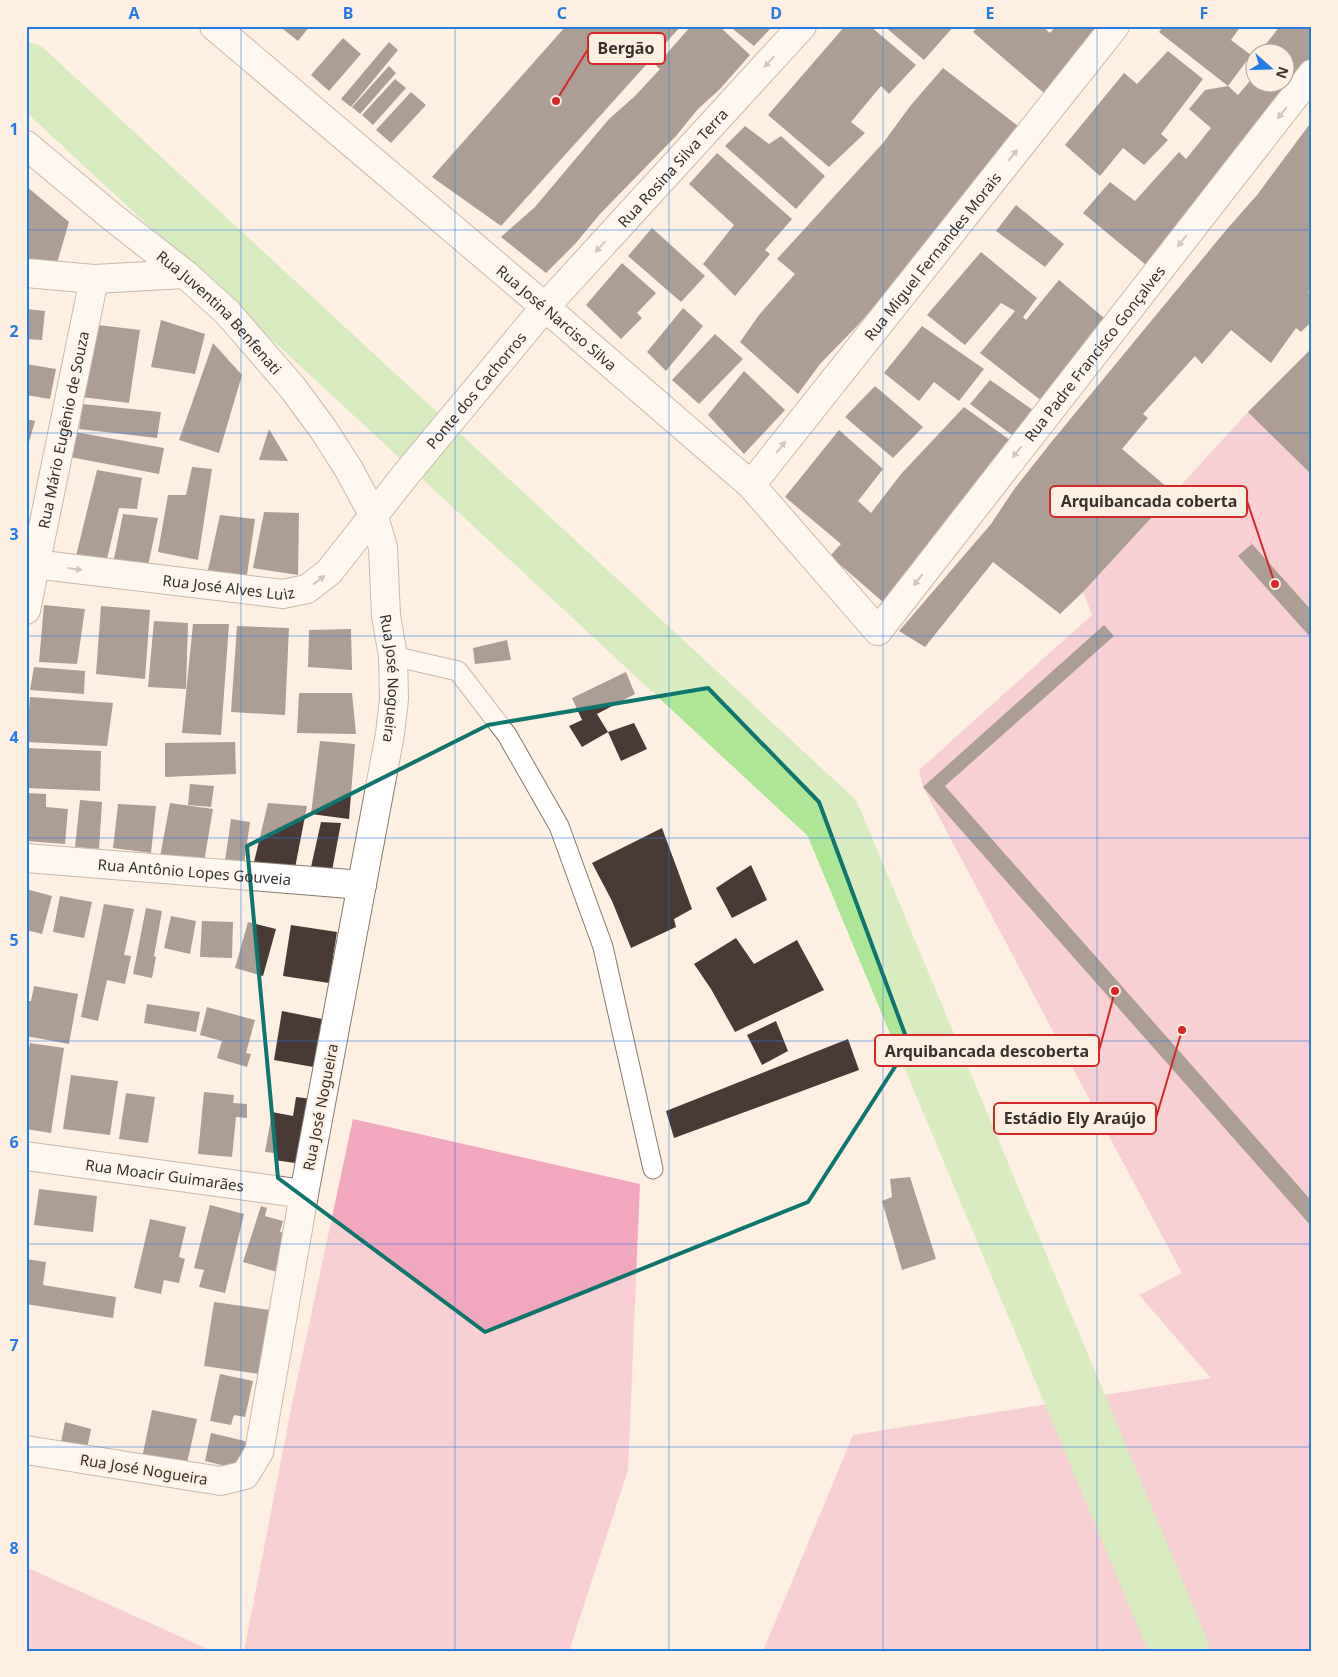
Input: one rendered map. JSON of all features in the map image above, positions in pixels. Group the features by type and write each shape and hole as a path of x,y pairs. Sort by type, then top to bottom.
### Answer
{"street":[{"name":"Rua José Narciso Silva","path":"214,26 751,485 878,631"},
{"name":"Rua Rosina Silva Terra","path":"544,307 802,26"},
{"name":"Rua Miguel Fernandes Morais","path":"751,485 1115,26"},
{"name":"Rua Padre Francisco Gonçalves","path":"878,631 1312,74"},
{"name":"Rua Juventina Benfenati","path":"26,145 111,216 185,274 227,312 292,387 323,430 348,468 374,516"},
{"path":"26,273 94,279 185,274"},
{"name":"Rua Mário Eugênio de Souza","path":"26,610 31,564 94,279"},
{"name":"Ponte dos Cachorros","path":"407,474 544,307"},
{"name":"Rua José Alves Luiz","path":"31,564 283,594 307,589 329,572 407,474"},
{"name":"Rua José Nogueira","path":"26,1450 221,1481 245,1475 260,1452 304,1194 390,734 394,700 393,656 386,616 383,548 374,516"},
{"name":"Rua Antônio Lopes Gouveia","path":"26,858 362,885"},
{"name":"Rua Moacir Guimarães","path":"26,1156 304,1194"}],"lane":[{"path":"393,656 458,671 507,734 558,826 603,947 653,1169"}],"highlighted area":[{"path":"708,688 819,802 909,1045 808,1202 485,1332 278,1178 247,846 488,725"}],"shaded area":[{"path":"1312,348 1312,1651 763,1651 853,1435 1211,1378 1139,1295 1182,1273 923,787 919,770 1092,615 1083,592 1248,412"},
{"path":"353,1119 640,1184 628,1470 569,1651 244,1651 292,1404"},
{"path":"26,1567 212,1651 26,1651"}],"building":[{"path":"279,26 310,26 298,41"},
{"path":"566,26 681,26 501,226 432,177"},
{"path":"691,26 719,26 750,55 546,273 501,237 535,207 609,119 635,96 660,69 656,66"},
{"path":"729,26 773,26 754,46"},
{"path":"845,26 870,26 916,65 889,94 881,86 851,122 865,133 829,167 768,115"},
{"path":"884,26 954,26 924,60"},
{"path":"978,26 1042,26 1050,33 1056,26 1099,26 1044,93 973,32"},
{"path":"1164,26 1241,26 1231,40 1246,51 1246,62 1228,86 1159,32"},
{"path":"1280,26 1312,26 1312,66 1296,85 1296,42 1268,42"},
{"path":"343,38 361,54 329,91 311,75"},
{"path":"389,42 398,50 351,107 341,99"},
{"path":"1168,51 1203,79 1161,134 1168,140 1144,165 1123,148 1100,176 1065,145 1124,73 1137,84"},
{"path":"389,66 396,73 360,114 352,107"},
{"path":"943,68 1018,126 892,286 820,364 798,394 740,342 759,315 795,274 777,259 883,143 911,105"},
{"path":"395,79 406,88 373,125 362,115"},
{"path":"1228,86 1238,95 1246,86 1246,92 1290,92 1146,265 1083,213 1110,182 1135,201 1179,152 1186,159 1211,128 1189,109 1205,90"},
{"path":"411,92 426,105 391,143 376,130"},
{"path":"1312,121 1312,287 1308,292 1312,295 1312,321 1301,332 1296,328 1271,363 1231,330 1202,364 1195,356 1143,414 1148,418 1122,449 1174,493 1083,592 1060,614 993,562 925,647 899,631 991,524 1015,488 1053,440 1257,195"},
{"path":"745,126 769,144 781,136 825,176 796,209 725,146"},
{"path":"717,153 792,219 765,250 770,254 735,296 703,264 734,225 689,184"},
{"path":"26,186 69,222 55,270 26,261"},
{"path":"1016,205 1064,244 1045,267 996,231"},
{"path":"652,228 705,276 681,302 628,256"},
{"path":"981,252 1037,298 1023,317 1026,320 1059,280 1109,322 1043,402 980,353 1015,311 1001,303 965,345 927,315"},
{"path":"622,263 656,293 637,313 642,318 621,339 586,305"},
{"path":"683,308 703,326 666,371 647,352"},
{"path":"26,309 45,311 42,340 26,339"},
{"path":"161,320 205,334 195,374 151,367"},
{"path":"98,325 140,330 129,403 82,397 92,359"},
{"path":"922,326 984,369 959,401 934,382 919,401 884,373"},
{"path":"715,334 743,359 699,404 672,380"},
{"path":"213,343 242,375 219,453 179,440"},
{"path":"1312,348 1312,475 1248,412"},
{"path":"26,364 56,369 50,399 26,395"},
{"path":"744,371 785,410 744,454 708,415"},
{"path":"990,380 1033,410 1012,435 970,404"},
{"path":"875,386 923,427 893,458 845,417"},
{"path":"83,404 161,412 157,438 79,429"},
{"path":"964,407 1014,443 883,602 830,556 841,544 785,497 839,430 883,469 858,501 871,513 901,474"},
{"path":"26,419 35,421 27,449 26,449"},
{"path":"269,429 288,461 259,460"},
{"path":"75,432 164,448 159,474 70,457"},
{"path":"192,467 212,469 198,560 158,552 168,495 186,495"},
{"path":"97,470 142,478 137,509 119,508 107,559 76,556"},
{"path":"264,512 299,513 298,575 253,568"},
{"path":"123,514 158,518 148,566 114,559"},
{"path":"220,515 255,519 247,575 208,570"},
{"path":"1252,544 1312,611 1312,639 1238,556"},
{"path":"44,605 85,609 77,664 39,662"},
{"path":"101,606 150,610 145,679 96,674"},
{"path":"154,621 188,623 186,689 148,687"},
{"path":"193,624 229,624 221,735 182,733"},
{"path":"1104,625 1114,636 945,786 1309,1198 1312,1195 1312,1227 923,787"},
{"path":"237,626 289,628 285,715 231,712"},
{"path":"351,629 352,670 308,667 309,630"},
{"path":"507,640 511,660 475,664 473,648"},
{"path":"34,667 85,671 84,694 30,690"},
{"path":"626,672 635,694 597,714 608,732 582,747 569,726 582,720 572,698"},
{"path":"299,693 352,693 356,734 297,733"},
{"path":"30,697 113,703 107,746 26,742"},
{"path":"634,723 647,749 621,761 608,732"},
{"path":"320,741 355,744 349,819 311,814"},
{"path":"235,742 236,774 165,777 165,743"},
{"path":"26,748 101,751 100,791 26,788"},
{"path":"190,784 214,786 211,807 188,805"},
{"path":"26,793 46,794 46,807 68,809 65,844 26,841"},
{"path":"80,800 102,802 99,849 75,847"},
{"path":"170,803 213,809 204,862 160,857"},
{"path":"268,803 307,806 295,868 254,862"},
{"path":"118,804 156,806 151,853 113,848"},
{"path":"231,819 250,822 244,864 225,861"},
{"path":"321,822 341,823 332,871 311,867"},
{"path":"662,828 692,909 674,919 676,927 631,948 612,901 592,863"},
{"path":"751,865 767,900 732,918 716,888"},
{"path":"26,889 52,896 42,934 26,930"},
{"path":"60,896 92,902 84,938 53,932"},
{"path":"104,904 134,909 124,955 131,956 125,984 107,980 98,1021 81,1017"},
{"path":"146,908 162,911 152,978 133,974"},
{"path":"171,916 196,921 190,954 164,948"},
{"path":"202,921 233,922 232,958 200,957"},
{"path":"248,922 276,929 263,976 235,968"},
{"path":"291,925 337,932 329,983 283,976"},
{"path":"736,938 754,964 797,940 824,990 735,1032 711,989 694,964"},
{"path":"34,986 78,994 69,1044 26,1036 26,1001 31,1001"},
{"path":"147,1004 200,1012 196,1032 144,1023"},
{"path":"207,1007 255,1020 246,1053 251,1054 247,1067 217,1058 222,1041 200,1035"},
{"path":"282,1011 327,1020 319,1068 274,1060"},
{"path":"776,1021 788,1051 762,1065 747,1035"},
{"path":"848,1039 859,1070 674,1138 666,1111"},
{"path":"30,1043 64,1048 51,1133 26,1129 26,1069"},
{"path":"71,1075 118,1081 110,1135 63,1129"},
{"path":"204,1092 234,1095 233,1103 247,1104 247,1118 236,1117 232,1157 198,1154"},
{"path":"126,1093 155,1097 148,1143 119,1139"},
{"path":"296,1097 312,1099 302,1164 274,1160 275,1153 265,1152 272,1112 293,1116"},
{"path":"910,1177 936,1259 902,1270 882,1201 892,1197 890,1179"},
{"path":"39,1189 97,1196 93,1232 34,1225"},
{"path":"210,1205 244,1214 225,1293 199,1287 204,1270 194,1268"},
{"path":"261,1206 267,1208 265,1216 283,1221 280,1232 289,1234 277,1272 243,1262"},
{"path":"150,1219 186,1227 179,1257 185,1259 179,1283 164,1280 161,1294 134,1288"},
{"path":"26,1259 46,1262 43,1285 116,1297 113,1318 26,1304"},
{"path":"214,1302 270,1310 260,1374 204,1366"},
{"path":"220,1374 253,1381 245,1417 234,1415 231,1425 210,1421"},
{"path":"152,1410 197,1419 186,1467 142,1458"},
{"path":"65,1422 91,1429 86,1453 60,1447"},
{"path":"211,1433 249,1442 242,1470 205,1461"}],"waterway":[{"path":"26,72 832,818 1180,1651"}],"place":[{"name":"Bergão","path":"556,101"},
{"name":"Arquibancada coberta","path":"1275,584"},
{"name":"Arquibancada descoberta","path":"1115,991"},
{"name":"Estádio Ely Araújo","path":"1182,1030"}]}
